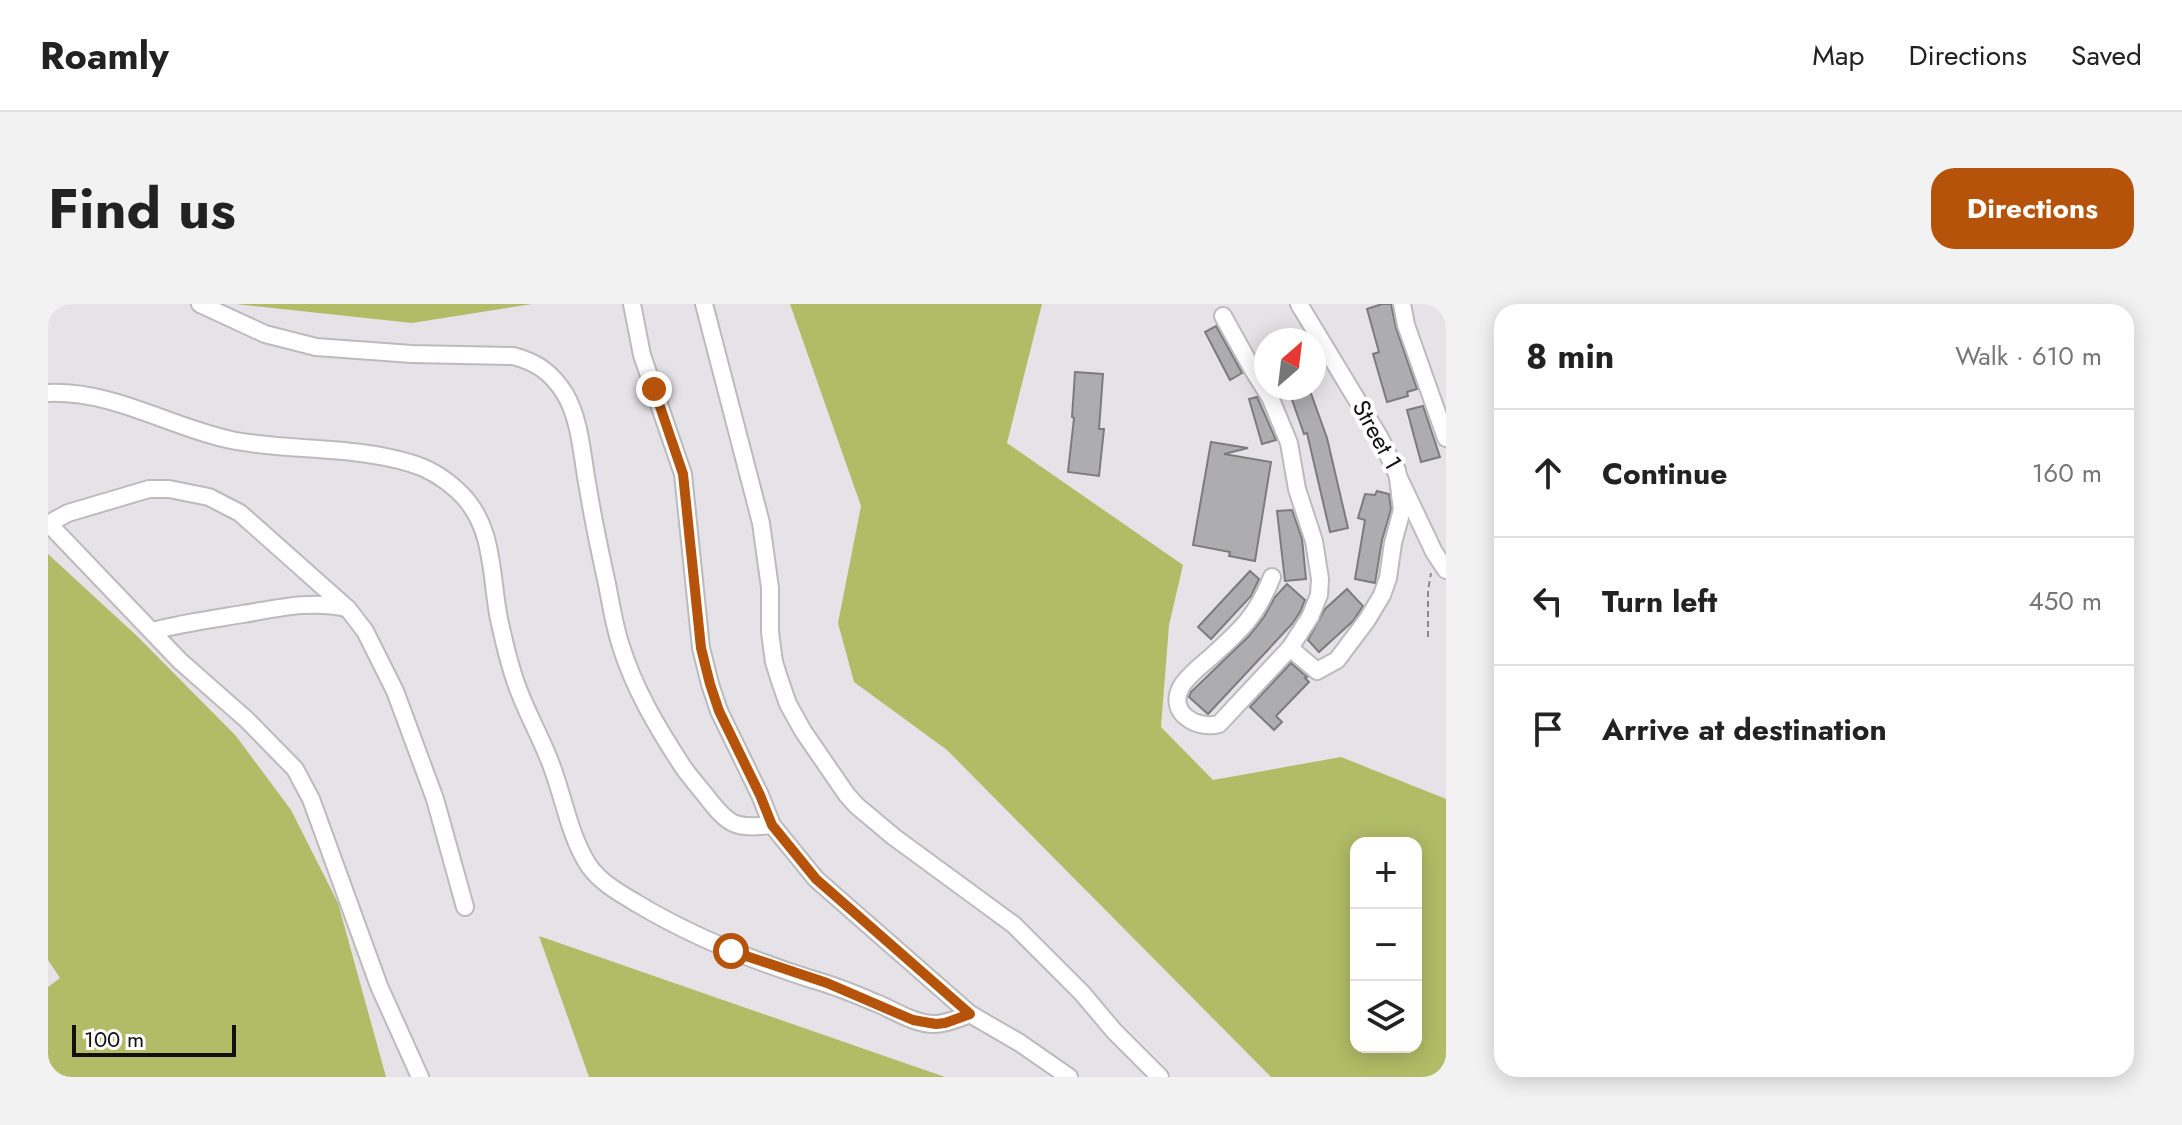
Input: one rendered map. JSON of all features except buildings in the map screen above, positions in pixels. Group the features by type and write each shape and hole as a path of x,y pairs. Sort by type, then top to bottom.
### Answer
{"street":[{"path":"200,304 265,334 316,347 424,355 513,356 545,369 566,397 572,411 618,639 639,695 689,775 727,821 751,827 772,825"},
{"path":"632,304 642,355 683,474 701,648 710,684 719,711 772,825 816,879 970,1014 1069,1077"},
{"path":"704,304 761,523 769,576 774,662 788,704 803,731 857,806 1014,925 1160,1077"},
{"name":"Street 1","path":"1299,304 1397,470 1434,552 1446,570"},
{"path":"1402,304 1406,325 1446,438"},
{"path":"1223,316 1270,397 1289,443 1297,489 1314,541 1320,579 1319,595 1310,617 1290,648 1219,724 1207,726 1189,720 1179,708 1181,687 1249,619 1261,603 1272,577"},
{"path":"48,393 119,403 198,431 235,440 385,457 431,470 469,503 484,527 507,656 552,767 582,854 599,878 695,936 827,983 913,1020 936,1024 970,1014"},
{"path":"1290,648 1317,671 1324,669 1337,660 1375,606 1388,578 1402,510 1397,470"},
{"path":"420,1077 379,986 311,799 295,769 247,720 180,661 48,524 78,510 149,489 169,489 209,497 240,513 348,609 365,631 395,691 435,799 465,907"},
{"path":"152,631 305,604 328,604 348,609"}],"path":[{"path":"1428,637 1428,591 1434,552"}],"green space":[{"path":"236,304 532,304 412,323"},
{"path":"790,304 1042,304 1007,443 1183,565 1169,625 1161,727 1213,780 1341,757 1446,799 1446,1077 1271,1077 947,750 854,682 838,623 861,506"},
{"path":"48,554 137,636 236,736 291,810 338,903 386,1077 48,1077 48,987 60,978 48,960"},
{"path":"539,936 945,1077 589,1077"}],"route":[{"path":"654,389 683,474 701,648 710,684 719,711 772,825 816,879 970,1014 936,1024 913,1020 827,983 731,951"}]}
